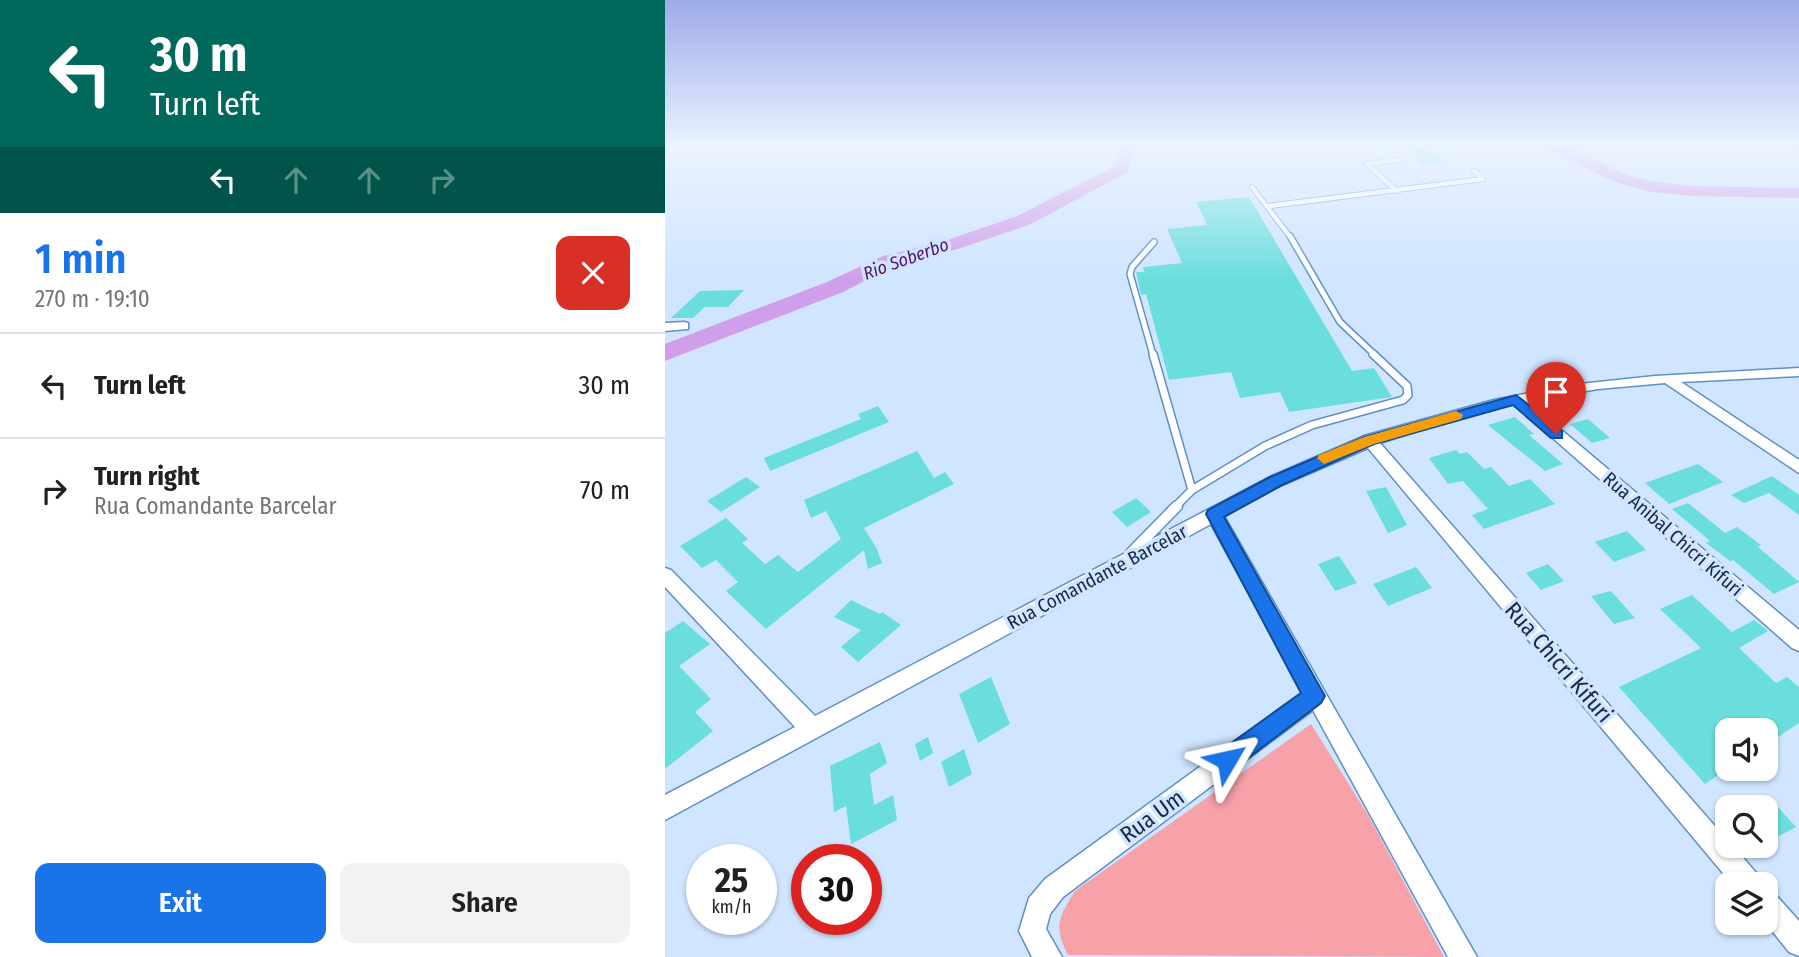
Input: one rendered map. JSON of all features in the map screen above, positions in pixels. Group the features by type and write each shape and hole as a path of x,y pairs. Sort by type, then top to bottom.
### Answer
{"street":[{"path":"665,327 684,326"},
{"name":"Rua Comandante Barcelar","path":"665,808 1276,481 1369,440 1516,400 1573,389 1799,372"},
{"path":"1670,381 1799,468"},
{"name":"Rua Anibal Chicri Kifuri","path":"1516,400 1799,642"},
{"name":"Rua Chicri Kifuri","path":"1369,440 1739,872"},
{"path":"1214,514 1463,957"},
{"path":"665,575 812,729"},
{"name":"Rua Um","path":"1048,957 1032,931 1038,907 1054,888 1314,696"},
{"path":"1778,917 1799,942"}],"lane":[{"path":"1116,567 1192,490 1265,446 1312,425 1403,400 1408,395 1407,386 1340,322 1269,206 1255,191"},
{"path":"1269,206 1397,191"},
{"path":"1154,242 1132,267 1130,274 1192,490"}],"shaded area":[{"path":"1311,724 1368,815 1444,957 1068,955 1059,929 1062,915 1075,891"}],"building":[{"path":"1249,197 1352,371 1374,368 1392,397 1289,412 1280,392 1240,398 1231,372 1169,380 1146,294 1141,295 1136,272 1144,272 1143,267 1182,263 1167,229 1207,225 1196,202"},
{"path":"744,290 728,307 705,307 693,318 671,318 700,291"},
{"path":"878,406 889,422 770,471 764,458 861,419 858,414"},
{"path":"1515,417 1534,434 1529,435 1563,464 1545,471 1488,425"},
{"path":"1588,419 1610,438 1592,443 1570,424"},
{"path":"1456,450 1460,454 1467,452 1484,469 1491,467 1509,486 1530,479 1555,504 1484,529 1472,515 1488,509 1463,481 1448,484 1429,458"},
{"path":"917,451 934,478 945,472 954,484 864,528 882,563 868,569 864,550 766,629 726,591 738,582 716,560 702,568 680,546 726,518 748,539 742,543 765,564 778,555 798,572 841,539 826,511 811,518 804,500"},
{"path":"1698,464 1723,482 1669,504 1645,483"},
{"path":"1772,476 1799,495 1799,515 1769,493 1744,503 1731,495"},
{"path":"746,477 760,487 721,512 707,501"},
{"path":"1386,487 1407,525 1388,533 1366,491"},
{"path":"1136,498 1151,512 1127,527 1112,512"},
{"path":"1688,503 1725,533 1737,527 1761,545 1758,547 1799,582 1774,594 1733,560 1730,561 1706,543 1710,541 1672,509"},
{"path":"1627,531 1646,550 1614,562 1595,542"},
{"path":"1339,556 1357,583 1335,591 1318,564"},
{"path":"1548,564 1564,581 1541,590 1526,573"},
{"path":"1416,567 1432,588 1388,606 1373,584"},
{"path":"1611,591 1635,618 1614,624 1591,596"},
{"path":"1692,595 1732,632 1754,620 1768,631 1739,648 1776,683 1787,677 1799,687 1799,723 1778,737 1778,718 1715,718 1715,777 1705,784 1619,687 1701,648 1660,609"},
{"path":"851,600 880,614 882,612 901,625 858,662 841,647 861,630 834,617"},
{"path":"683,621 710,644 679,666 711,699 695,712 713,731 665,769 665,633"},
{"path":"991,677 1010,724 978,743 959,694"},
{"path":"928,737 933,753 920,761 915,744"},
{"path":"880,742 887,763 870,774 874,805 893,795 897,820 851,844 846,806 834,812 830,766"},
{"path":"964,749 972,774 949,787 941,762"},
{"path":"1778,807 1796,827 1778,835"}],"waterway":[{"name":"Rio Soberbo","path":"665,353 835,287 890,260 951,245 1024,220 1080,191"},
{"name":"Rio Soberbo","path":"1689,191 1799,193"}],"slow traffic":[{"path":"1324,458 1369,440 1456,415"}],"route":[{"path":"1227,760 1314,696 1214,514 1276,481 1369,440 1484,407 1516,400 1556,434"}]}
